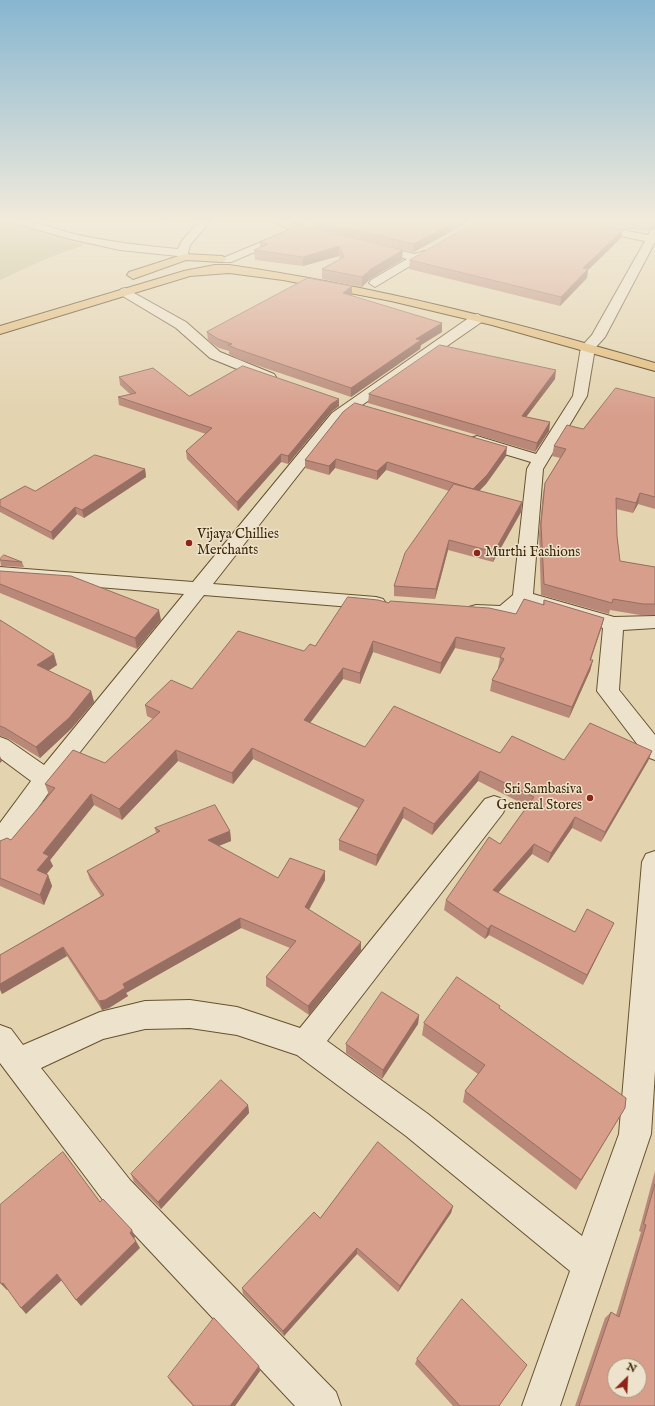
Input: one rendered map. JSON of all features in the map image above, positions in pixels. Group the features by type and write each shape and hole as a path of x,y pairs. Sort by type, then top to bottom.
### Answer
{"main road":[{"path":"0,330 127,285"},
{"path":"124,286 131,285"},
{"path":"323,285 489,312 560,327"},
{"path":"377,285 595,340 655,367"}],"street":[{"path":"458,609 505,613 523,597 535,469 580,396 595,340 626,285"},
{"path":"124,286 181,326 215,355 280,381"},
{"path":"0,842 46,779 337,416 489,312"},
{"path":"465,438 540,460"},
{"path":"0,573 197,590 395,604"},
{"path":"523,597 613,624 655,622"},
{"path":"613,624 608,691 655,751"},
{"path":"0,746 46,779"},
{"path":"306,1044 494,806"},
{"path":"541,1406 635,1134 655,862"},
{"path":"322,1406 118,1192 9,1051 144,1015 190,1014 237,1021 306,1044 422,1130 590,1265"}],"building":[{"path":"296,285 352,286 343,293 442,323 416,339 421,340 351,388 237,349 228,345 232,344 218,339 207,332"},
{"path":"510,285 573,285 561,297"},
{"path":"440,345 556,370 522,416 550,422 537,443 369,394"},
{"path":"243,366 339,399 331,404 288,456 281,454 237,502 186,451 212,428 118,397 136,393 119,377 153,368 189,396"},
{"path":"616,388 655,398 655,497 640,493 636,503 616,498 617,536 620,561 655,567 655,604 643,604 613,599 612,603 544,584 541,524 545,483 566,449 554,446 567,425 583,429"},
{"path":"355,403 507,447 487,475 473,489 387,462 377,471 336,459 329,466 305,460 343,412"},
{"path":"95,455 145,469 82,510 75,507 51,532 0,506 0,500 25,486 35,491"},
{"path":"454,484 522,502 494,552 449,540 436,589 394,586 405,553"},
{"path":"4,555 22,562 0,560"},
{"path":"0,571 71,576 159,610 135,638 0,584"},
{"path":"348,597 378,600 389,603 390,601 489,608 516,614 524,599 544,605 544,600 604,618 590,660 593,660 572,707 492,680 504,659 500,657 505,648 456,637 441,663 373,641 360,673 343,668 304,720 365,747 394,706 500,753 512,736 564,760 590,723 652,751 605,832 575,817 551,853 534,844 493,890 575,932 587,909 614,923 587,975 491,925 488,929 446,900 489,837 500,844 534,797 480,771 434,824 404,807 377,855 339,840 364,800 252,748 232,773 176,750 119,809 91,794 43,853 49,856 37,870 48,875 40,895 0,878 0,841 7,838 11,840 55,788 45,784 73,750 105,763 160,712 145,705 171,680 192,689 238,631 304,651 310,644 315,646"},
{"path":"0,620 54,654 37,665 91,691 69,718 36,747 0,726"},
{"path":"215,805 230,831 208,840 278,878 290,858 325,871 305,907 361,942 308,1006 266,977 296,941 240,918 123,984 125,988 105,1000 99,1001 63,947 0,984 0,955 104,895 87,871 160,831 155,828"},
{"path":"457,977 500,1006 499,1008 626,1098 625,1108 581,1180 465,1091 485,1065 424,1023"},
{"path":"382,992 419,1015 383,1070 346,1044"},
{"path":"221,1080 248,1105 158,1202 131,1174"},
{"path":"378,1142 453,1206 400,1286 357,1248 283,1331 242,1288 314,1212 320,1218"},
{"path":"63,1152 100,1202 103,1199 132,1230 130,1233 136,1241 76,1300 57,1274 21,1308 0,1281 0,1205"},
{"path":"655,1184 655,1406 579,1406 611,1312 619,1317 646,1225 644,1224"},
{"path":"462,1299 527,1365 499,1406 460,1406 417,1359"},
{"path":"214,1318 259,1366 230,1406 194,1406 168,1377"}],"place":[{"name":"Vijaya Chillies Merchants","path":"189,543"},
{"name":"Murthi Fashions","path":"477,553"},
{"name":"Sri Sambasiva General Stores","path":"590,798"}]}
